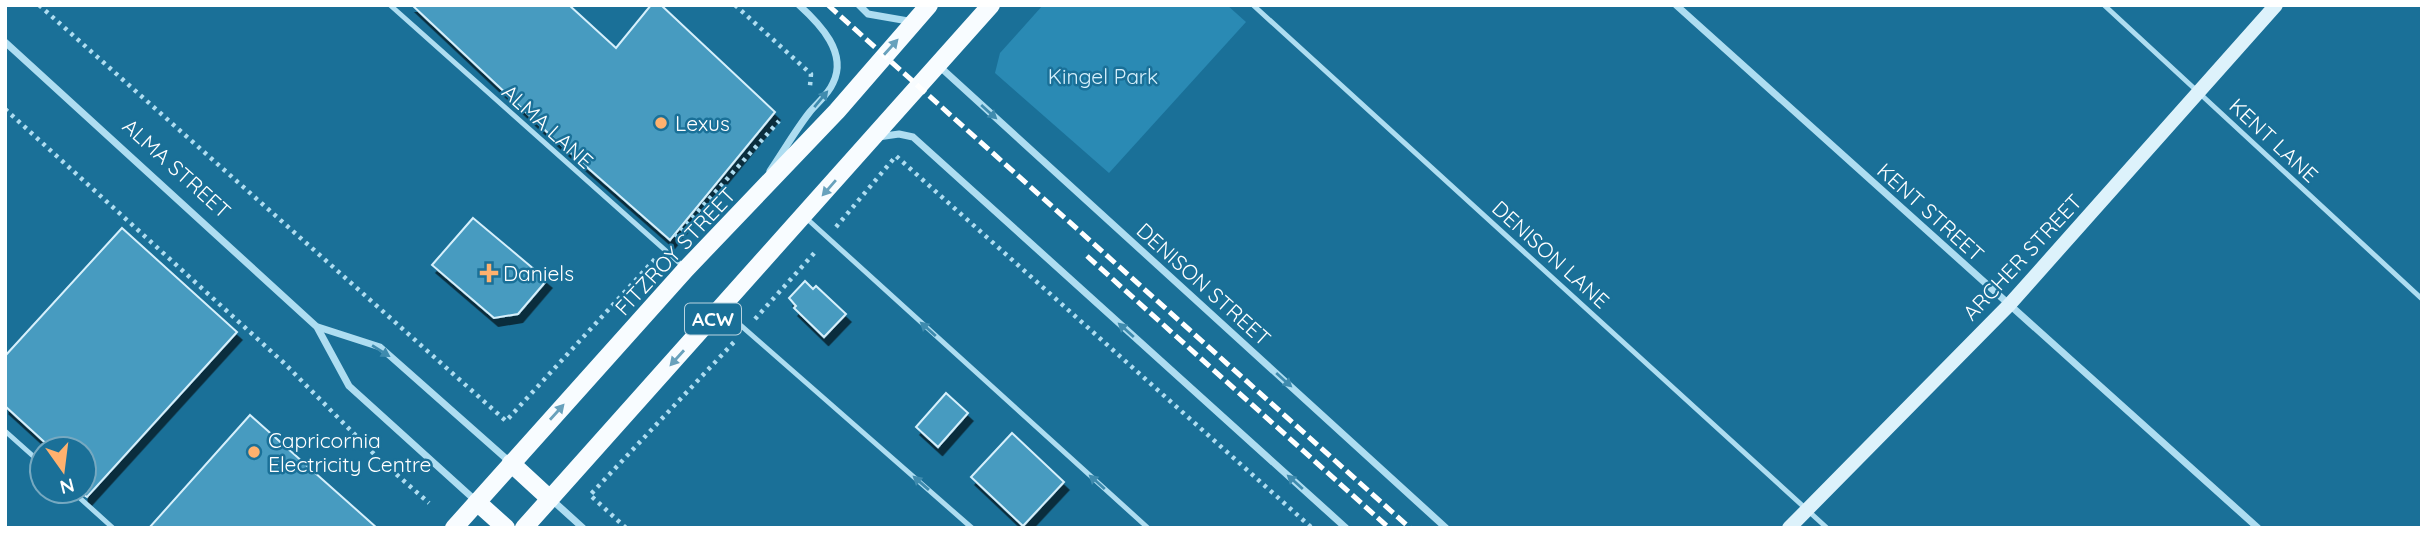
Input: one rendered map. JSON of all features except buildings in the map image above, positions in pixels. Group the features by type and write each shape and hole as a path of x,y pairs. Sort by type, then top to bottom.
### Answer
{"main road":[{"name":"FITZROY STREET","path":"454,528 686,269 837,111 929,5"},
{"name":"ACW","path":"524,528 991,5"},
{"name":"ALMA STREET","path":"511,463 550,499"},
{"name":"ALMA STREET","path":"477,502 506,528"}],"street":[{"path":"740,215 808,114 832,86 836,76 838,65 834,47 821,28 799,5"},
{"path":"859,5 868,13 915,22"},
{"name":"KENT STREET","path":"1676,5 2258,528"},
{"name":"ARCHER STREET","path":"1789,528 2009,305 2276,5"},
{"name":"ALMA STREET","path":"5,43 317,327 349,386 477,502"},
{"name":"DENISON STREET","path":"938,66 1446,528"},
{"path":"874,137 899,134 913,137 1346,528"},
{"name":"ALMA STREET","path":"317,327 380,347 511,463"},
{"name":"ALMA STREET","path":"550,499 583,528"}],"lane":[{"name":"ALMA LANE","path":"390,5 686,269"},
{"name":"DENISON LANE","path":"1253,5 1827,528"},
{"name":"KENT LANE","path":"2104,5 2422,299"},
{"path":"804,216 1148,528"},
{"path":"722,308 972,528"},
{"path":"5,431 28,452"},
{"path":"88,505 113,528"}],"path":[{"path":"39,5 506,421"},
{"path":"735,5 811,74 810,87"},
{"path":"5,109 284,363 379,459 429,503"}],"green space":[{"name":"Kingel Park","path":"1043,5 1227,5 1246,22 1109,173 995,73 1000,53"}],"railway":[{"path":"828,5 1410,528"},
{"path":"1087,256 1389,528"}],"place":[{"name":"Lexus","path":"661,123"},
{"name":"Daniels","path":"489,273"},
{"name":"Capricornia Electricity Centre","path":"254,452"}]}
